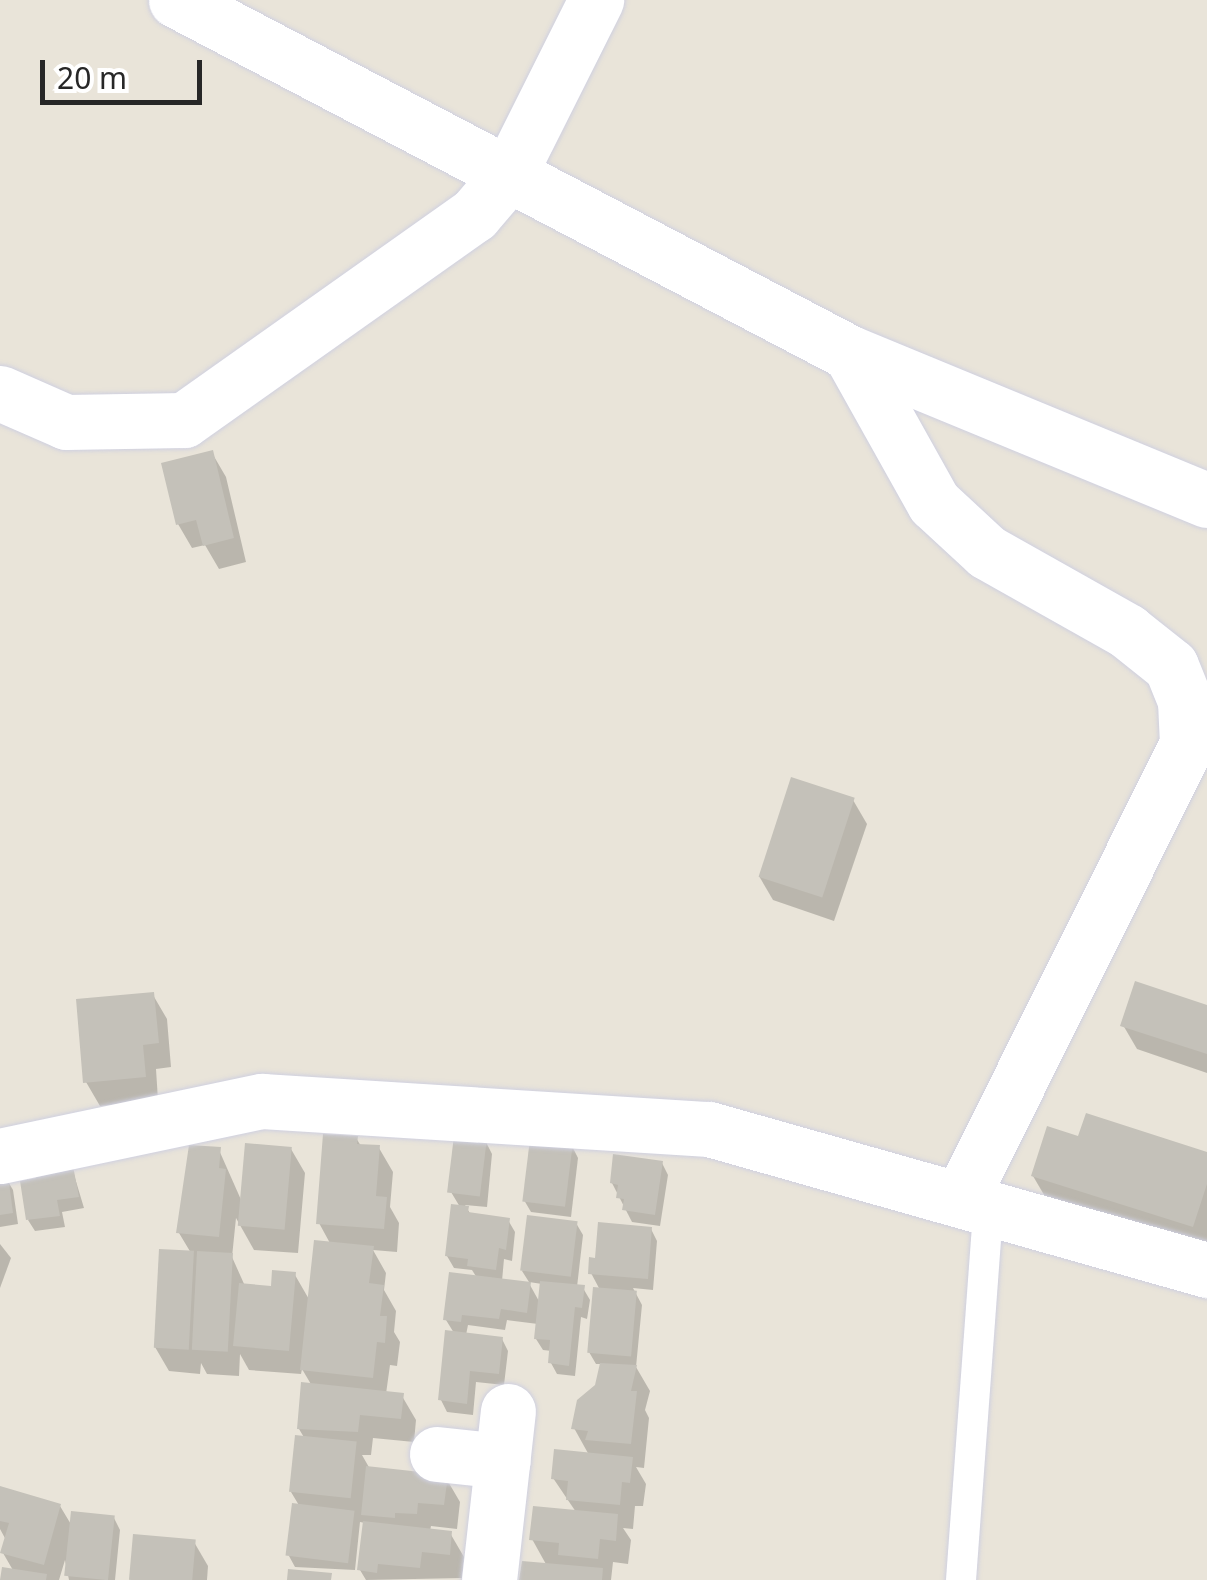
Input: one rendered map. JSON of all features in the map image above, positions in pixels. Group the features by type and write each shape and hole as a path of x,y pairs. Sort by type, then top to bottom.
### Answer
{"street":[{"path":"176,0 850,352 1207,500"},
{"path":"0,394 66,422 184,420 474,214 509,174 596,0"},
{"path":"850,352 934,503 987,552 1127,631 1171,666 1185,702 1186,744 974,1203"},
{"path":"0,1156 262,1101 709,1130 1207,1270"},
{"path":"437,1454 506,1436 489,1580"}],"lane":[{"path":"961,1580 974,1203"}],"building":[{"path":"213,450 234,538 203,546 196,520 176,525 161,463"},
{"path":"791,777 855,798 822,898 759,877"},
{"path":"1135,981 1207,1005 1207,1054 1120,1026"},
{"path":"154,992 159,1043 143,1045 146,1077 83,1083 76,999"},
{"path":"1086,1113 1207,1152 1207,1184 1193,1227 1031,1176 1047,1126 1078,1136"},
{"path":"323,1134 358,1136 357,1144 380,1145 376,1196 387,1197 384,1229 316,1224"},
{"path":"454,1136 487,1140 480,1197 447,1193"},
{"path":"530,1139 573,1144 565,1207 522,1202"},
{"path":"245,1143 292,1147 285,1230 238,1226"},
{"path":"189,1145 221,1147 219,1168 226,1169 219,1237 176,1233"},
{"path":"613,1154 663,1161 655,1215 622,1210 624,1199 616,1198 618,1185 610,1183"},
{"path":"73,1166 79,1197 57,1200 60,1216 26,1220 20,1181 36,1178 34,1171"},
{"path":"8,1175 13,1213 0,1215 0,1176"},
{"path":"451,1204 469,1206 468,1212 510,1218 506,1250 499,1248 496,1270 467,1266 468,1259 445,1256"},
{"path":"527,1215 578,1221 571,1277 520,1271"},
{"path":"598,1222 652,1227 648,1279 588,1274 589,1257 595,1258"},
{"path":"314,1240 374,1246 369,1283 384,1285 380,1316 387,1316 385,1343 377,1342 373,1378 300,1370"},
{"path":"159,1249 194,1251 189,1350 154,1348"},
{"path":"197,1251 233,1253 228,1352 192,1350"},
{"path":"272,1270 296,1272 289,1351 233,1346 239,1283 271,1286"},
{"path":"449,1272 531,1282 527,1313 501,1309 499,1319 462,1315 461,1322 443,1320"},
{"path":"540,1281 585,1285 582,1308 575,1307 569,1366 548,1363 550,1340 534,1339"},
{"path":"593,1287 637,1291 631,1357 587,1353"},
{"path":"445,1330 503,1337 499,1374 470,1371 467,1404 438,1400"},
{"path":"600,1363 637,1365 631,1391 637,1391 631,1444 585,1440 588,1431 571,1429 577,1400 595,1385"},
{"path":"301,1382 404,1393 401,1419 360,1415 358,1432 297,1429"},
{"path":"295,1435 357,1441 351,1498 289,1492"},
{"path":"554,1449 633,1457 630,1483 622,1482 620,1505 566,1500 568,1481 551,1479"},
{"path":"366,1466 448,1475 444,1505 418,1503 417,1514 395,1513 395,1518 361,1515"},
{"path":"0,1486 61,1504 44,1565 0,1553 9,1523 0,1521"},
{"path":"292,1503 355,1511 348,1563 286,1556"},
{"path":"533,1506 618,1514 616,1541 600,1539 598,1559 558,1555 559,1543 529,1540"},
{"path":"71,1511 115,1516 108,1580 64,1576"},
{"path":"363,1521 452,1531 450,1555 422,1552 420,1568 378,1564 377,1573 357,1570"},
{"path":"133,1534 196,1539 192,1580 129,1580"},
{"path":"522,1561 603,1568 602,1580 519,1580"},
{"path":"2,1567 47,1574 46,1580 0,1580"},
{"path":"288,1569 332,1573 331,1580 287,1580"}]}
